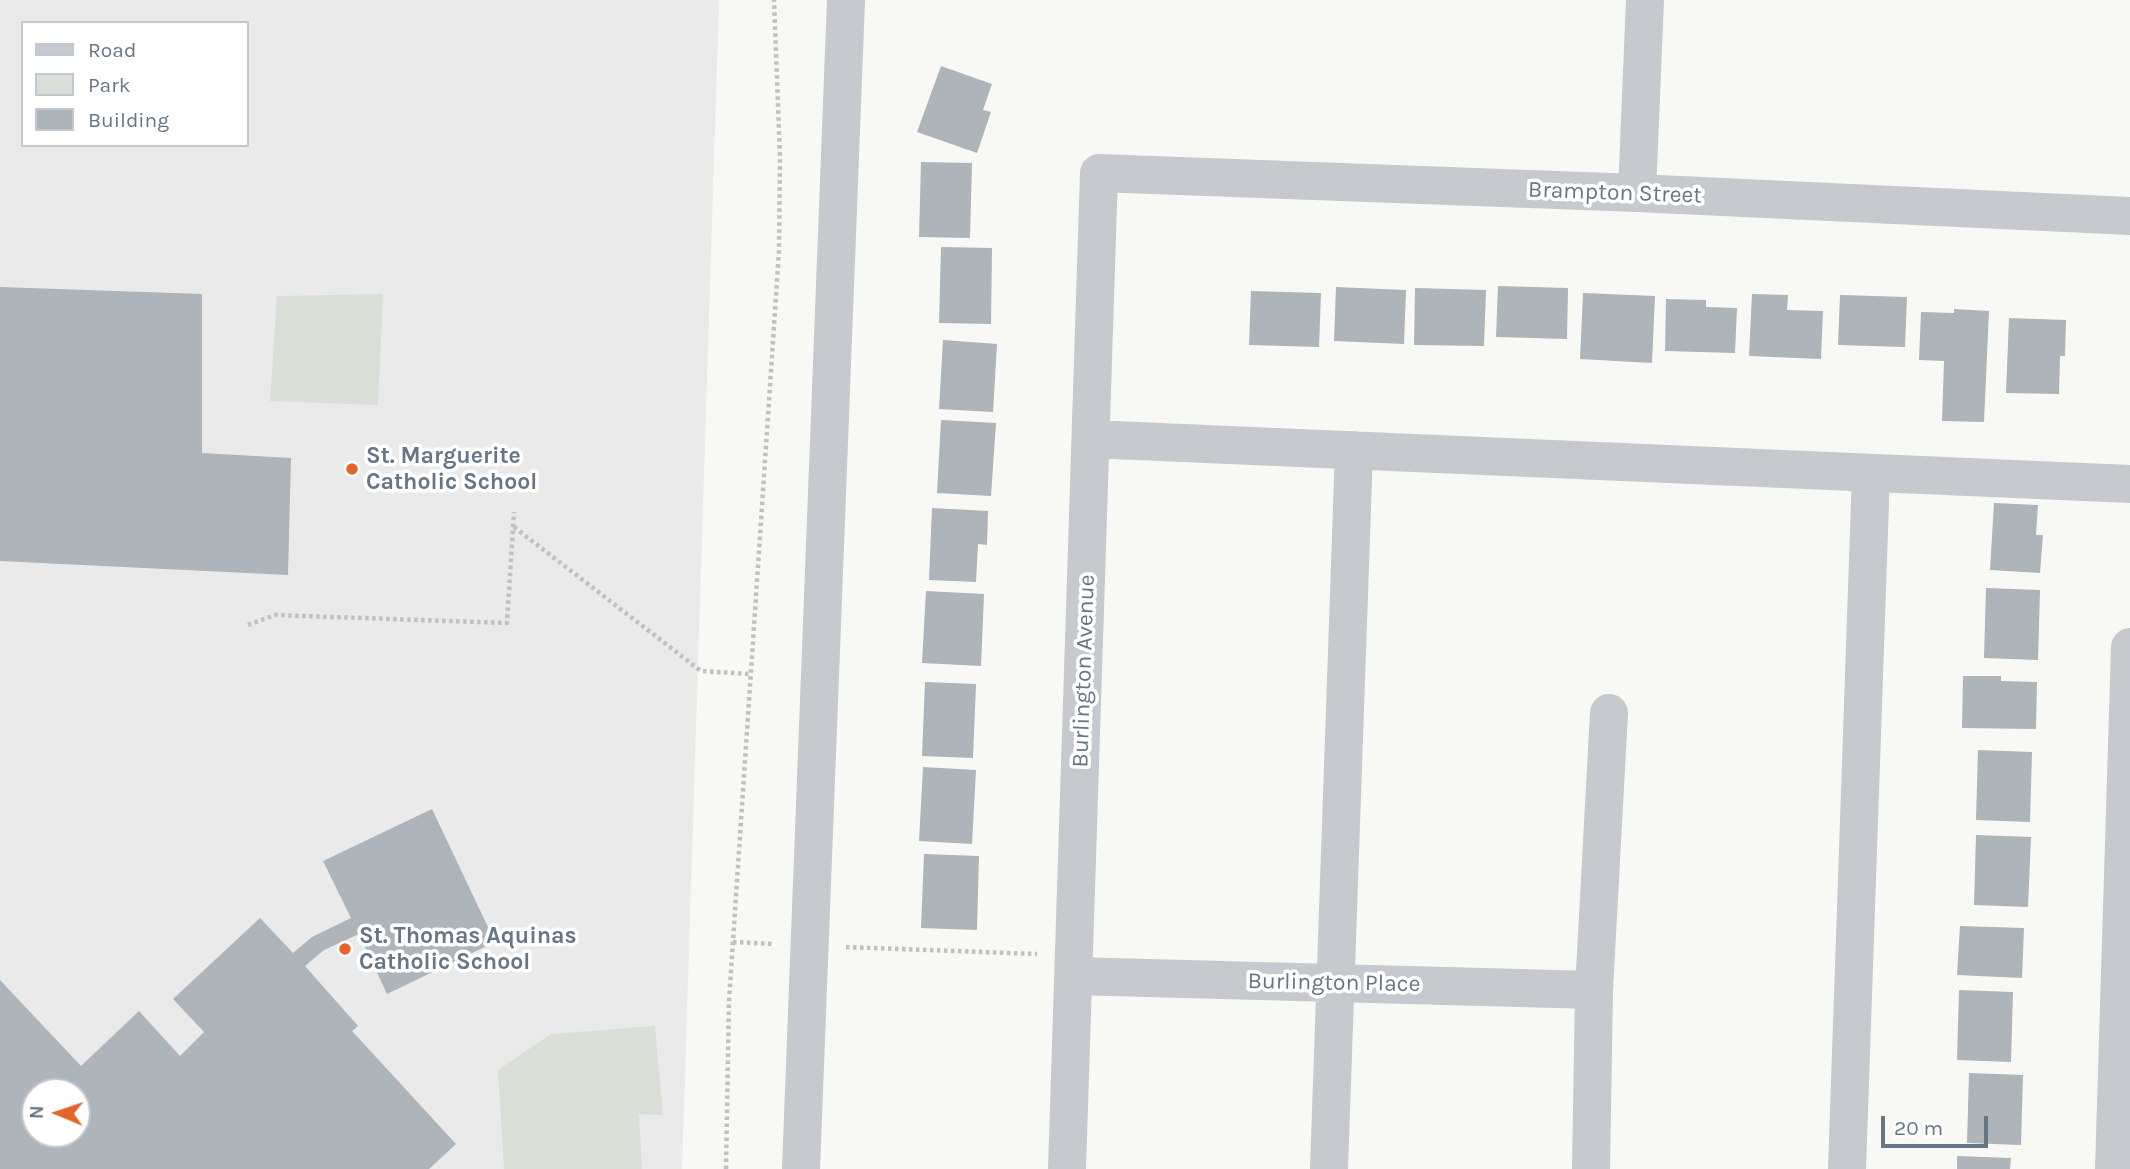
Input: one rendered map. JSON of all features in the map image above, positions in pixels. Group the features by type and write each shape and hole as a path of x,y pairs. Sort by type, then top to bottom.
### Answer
{"street":[{"path":"800,1169 846,0"},
{"path":"1637,193 1645,0"},
{"name":"Brampton Street","path":"1100,173 1637,193 2130,216"},
{"name":"Burlington Avenue","path":"1067,1169 1100,173"},
{"path":"1091,439 2130,484"},
{"path":"1329,1169 1354,450"},
{"path":"1847,1169 1871,473"},
{"path":"2114,1169 2124,1018 2130,647"},
{"path":"1591,1169 1594,990 1609,713"},
{"name":"Burlington Place","path":"1074,966 1335,983 1594,990"}],"path":[{"path":"726,1169 729,1001 779,251 780,157 774,0"},
{"path":"248,625 275,615 507,623 514,512"},
{"path":"513,526 701,671 750,674"},
{"path":"809,945 1074,966"}],"shaded area":[{"name":"St. Marguerite Catholic School","path":"0,0 719,0 682,1169 0,1169"}],"green space":[{"path":"383,294 378,405 270,401 277,296"},
{"path":"655,1026 663,1115 639,1114 642,1169 504,1169 498,1070 551,1034"}],"building":[{"path":"941,66 992,84 983,110 991,112 977,153 917,132"},
{"path":"921,162 972,163 970,238 919,237"},
{"path":"941,247 992,248 991,324 939,323"},
{"path":"1498,286 1568,288 1567,339 1496,337"},
{"path":"0,287 202,294 202,453 291,458 288,575 0,561"},
{"path":"1336,287 1406,290 1404,344 1334,341"},
{"path":"1415,288 1486,290 1484,346 1414,345"},
{"path":"1251,291 1321,293 1319,347 1249,345"},
{"path":"1583,293 1655,296 1652,363 1580,359"},
{"path":"1752,294 1788,295 1787,310 1823,311 1821,359 1749,356"},
{"path":"1840,295 1907,297 1905,347 1838,345"},
{"path":"1666,299 1706,300 1706,307 1737,308 1735,353 1665,351"},
{"path":"1954,309 1989,311 1984,422 1942,421 1944,361 1919,360 1921,312 1954,313"},
{"path":"2009,318 2066,320 2065,356 2060,356 2059,394 2006,393"},
{"path":"943,340 997,344 993,412 939,409"},
{"path":"941,420 996,423 991,496 937,493"},
{"path":"1994,503 2038,505 2036,535 2043,535 2040,573 1990,570"},
{"path":"932,508 988,511 987,545 978,544 976,582 929,580"},
{"path":"1986,588 2040,590 2038,660 1984,658"},
{"path":"926,591 984,594 981,666 922,663"},
{"path":"1963,676 2001,676 2001,681 2037,682 2036,729 1962,728"},
{"path":"925,682 976,684 973,758 922,756"},
{"path":"1978,750 2032,752 2030,822 1976,820"},
{"path":"923,767 976,770 972,844 919,841"},
{"path":"432,809 495,942 387,994 359,934 324,950 305,966 358,1026 352,1031 456,1144 429,1169 0,1169 0,980 81,1066 139,1011 180,1056 204,1032 173,999 260,918 293,953 312,937 351,918 323,861"},
{"path":"1976,835 2031,837 2028,907 1974,905"},
{"path":"924,854 979,856 977,930 921,928"},
{"path":"1960,926 2024,928 2022,978 1957,975"},
{"path":"1959,990 2013,992 2011,1062 1957,1060"},
{"path":"1969,1073 2023,1075 2021,1145 1967,1143"},
{"path":"1957,1156 2011,1158 2010,1169 1957,1169"}],"place":[{"name":"St. Marguerite Catholic School","path":"352,469"},
{"name":"St. Thomas Aquinas Catholic School","path":"345,949"}]}
